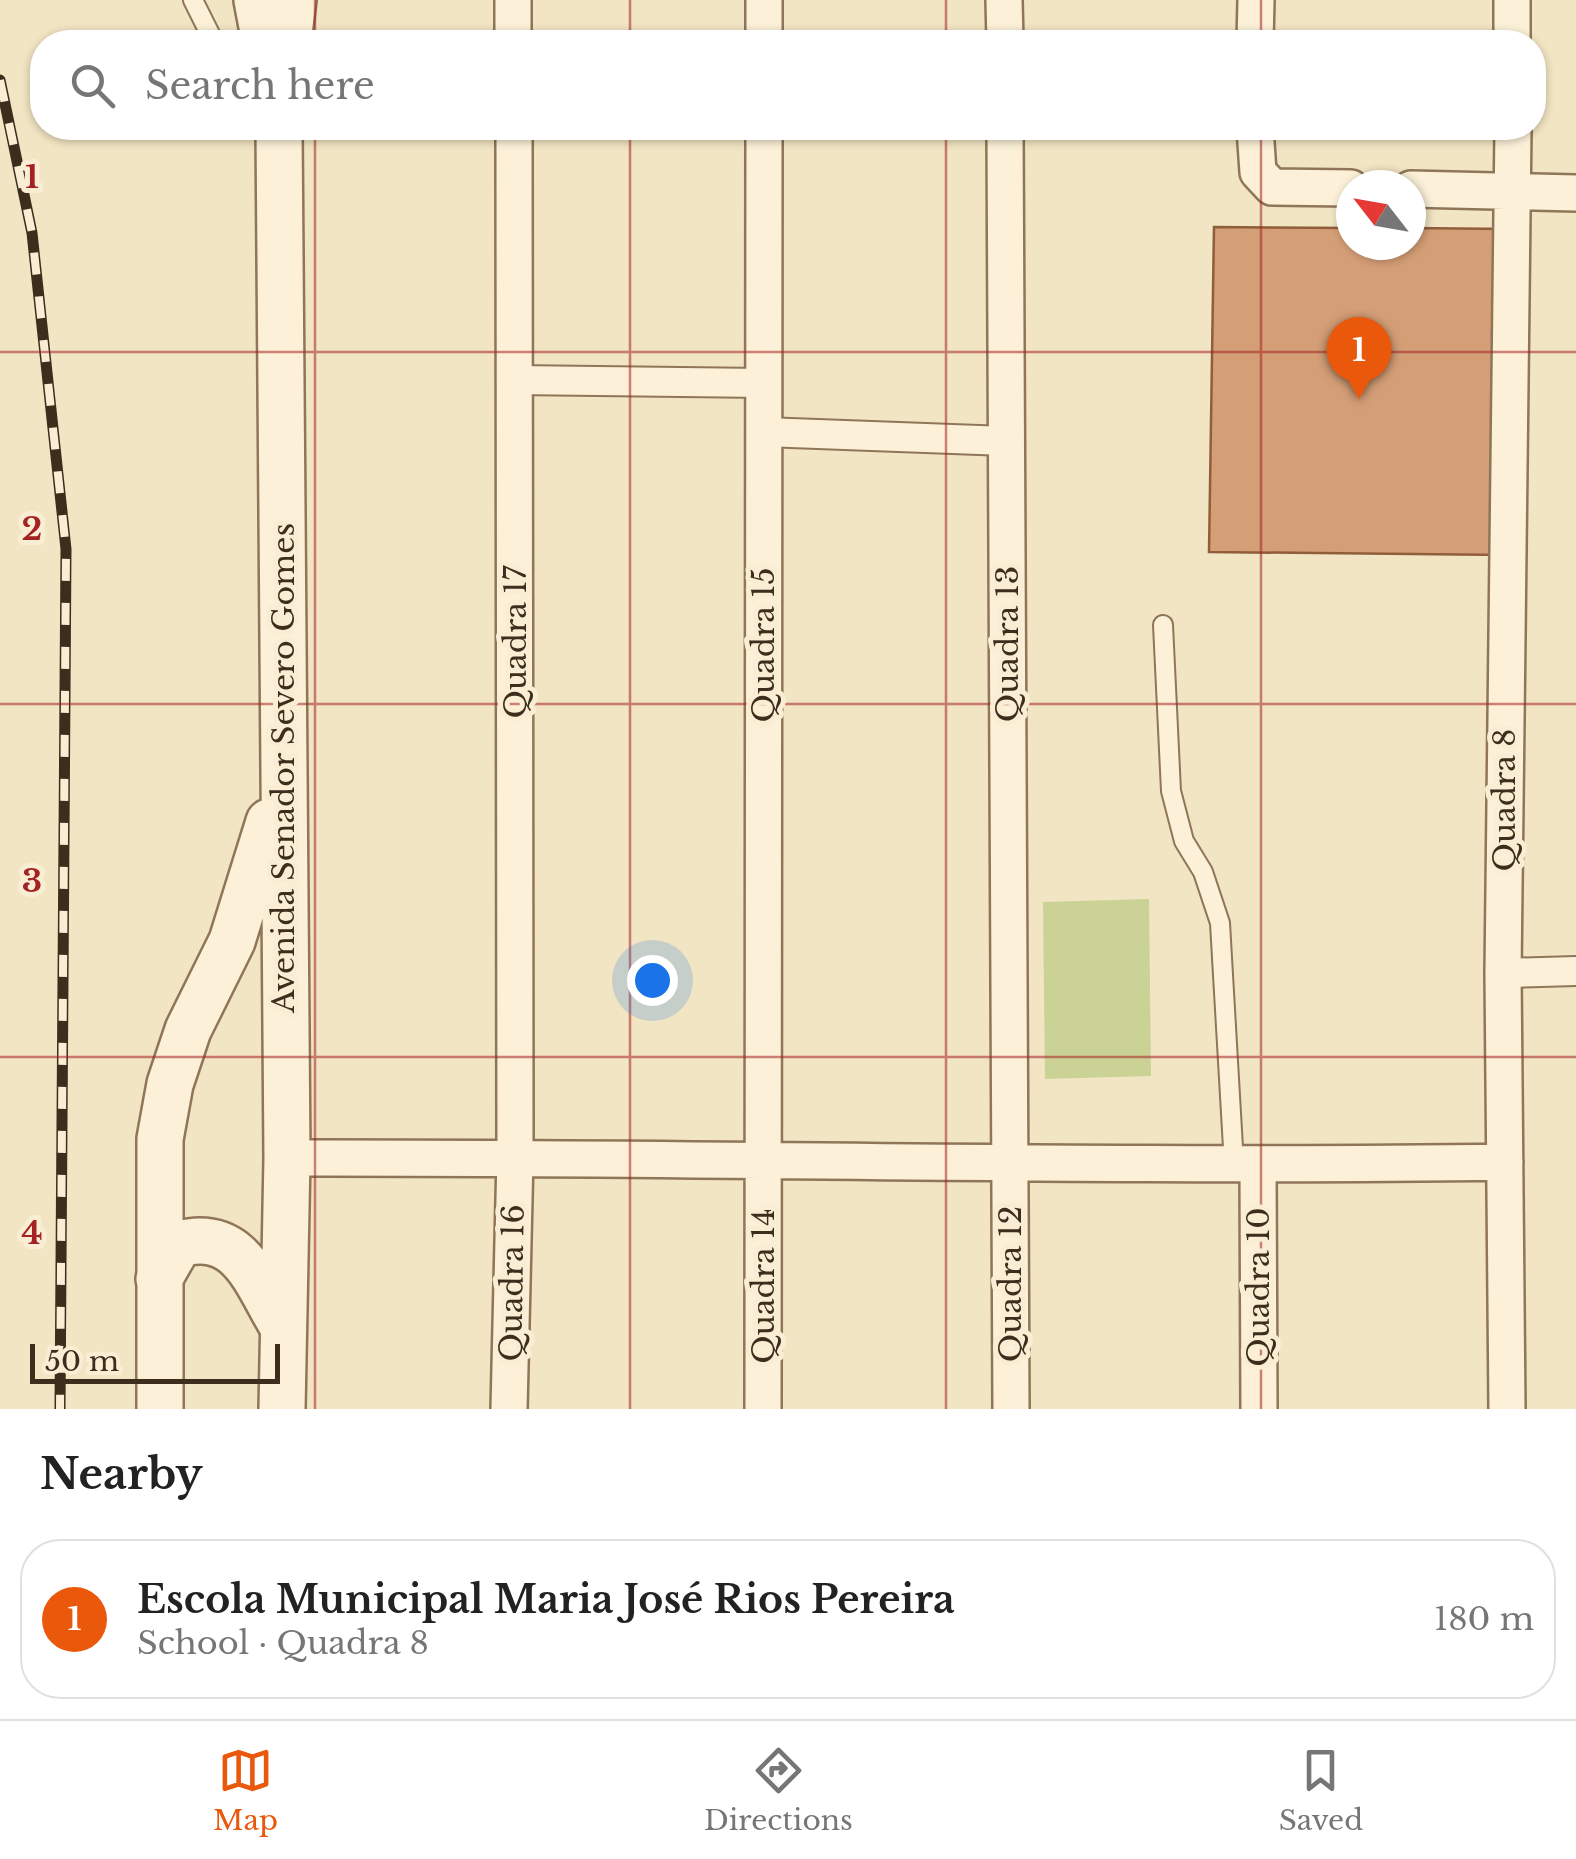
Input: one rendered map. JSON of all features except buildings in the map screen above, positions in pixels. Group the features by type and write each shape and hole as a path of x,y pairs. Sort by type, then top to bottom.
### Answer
{"street":[{"path":"257,0 263,30"},
{"path":"289,30 293,0"},
{"path":"513,0 513,30"},
{"path":"764,0 764,30"},
{"path":"1004,0 1004,30"},
{"path":"1256,0 1256,30"},
{"path":"1512,0 1512,30"},
{"name":"Avenida Senador Severo Gomes","path":"279,140 287,1158 282,1409"},
{"name":"Quadra 17","path":"514,140 515,1157"},
{"name":"Quadra 15","path":"763,1163 764,140"},
{"name":"Quadra 13","path":"1005,140 1010,1160"},
{"path":"1256,140 1258,172 1272,187 1336,188"},
{"name":"Quadra 8","path":"1507,1409 1503,973 1513,140"},
{"path":"1426,189 1576,193"},
{"path":"514,380 764,383"},
{"path":"764,432 1006,441"},
{"path":"160,1409 160,1139 170,1084 188,1030 232,941 282,782"},
{"path":"1503,973 1576,971"},
{"path":"287,1158 515,1157 763,1163 1010,1160 1246,1165 1505,1162"},
{"name":"Quadra 16","path":"509,1409 515,1157"},
{"name":"Quadra 12","path":"1010,1160 1010,1409"},
{"name":"Quadra 14","path":"763,1163 763,1409"},
{"name":"Quadra 10","path":"1246,1165 1259,1409"},
{"path":"159,1279 178,1244 206,1237 232,1248 283,1327"}],"lane":[{"path":"193,0 208,30"},
{"path":"261,140 281,180"},
{"path":"1163,626 1170,791 1184,841 1203,872 1220,922 1246,1165"}],"green space":[{"path":"1149,899 1151,1076 1045,1079 1043,902"}],"railway":[{"path":"0,80 32,233 66,549 60,1409"}],"place":[{"name":"Escola Municipal Maria José Rios Pereira","path":"1359,399"}]}
